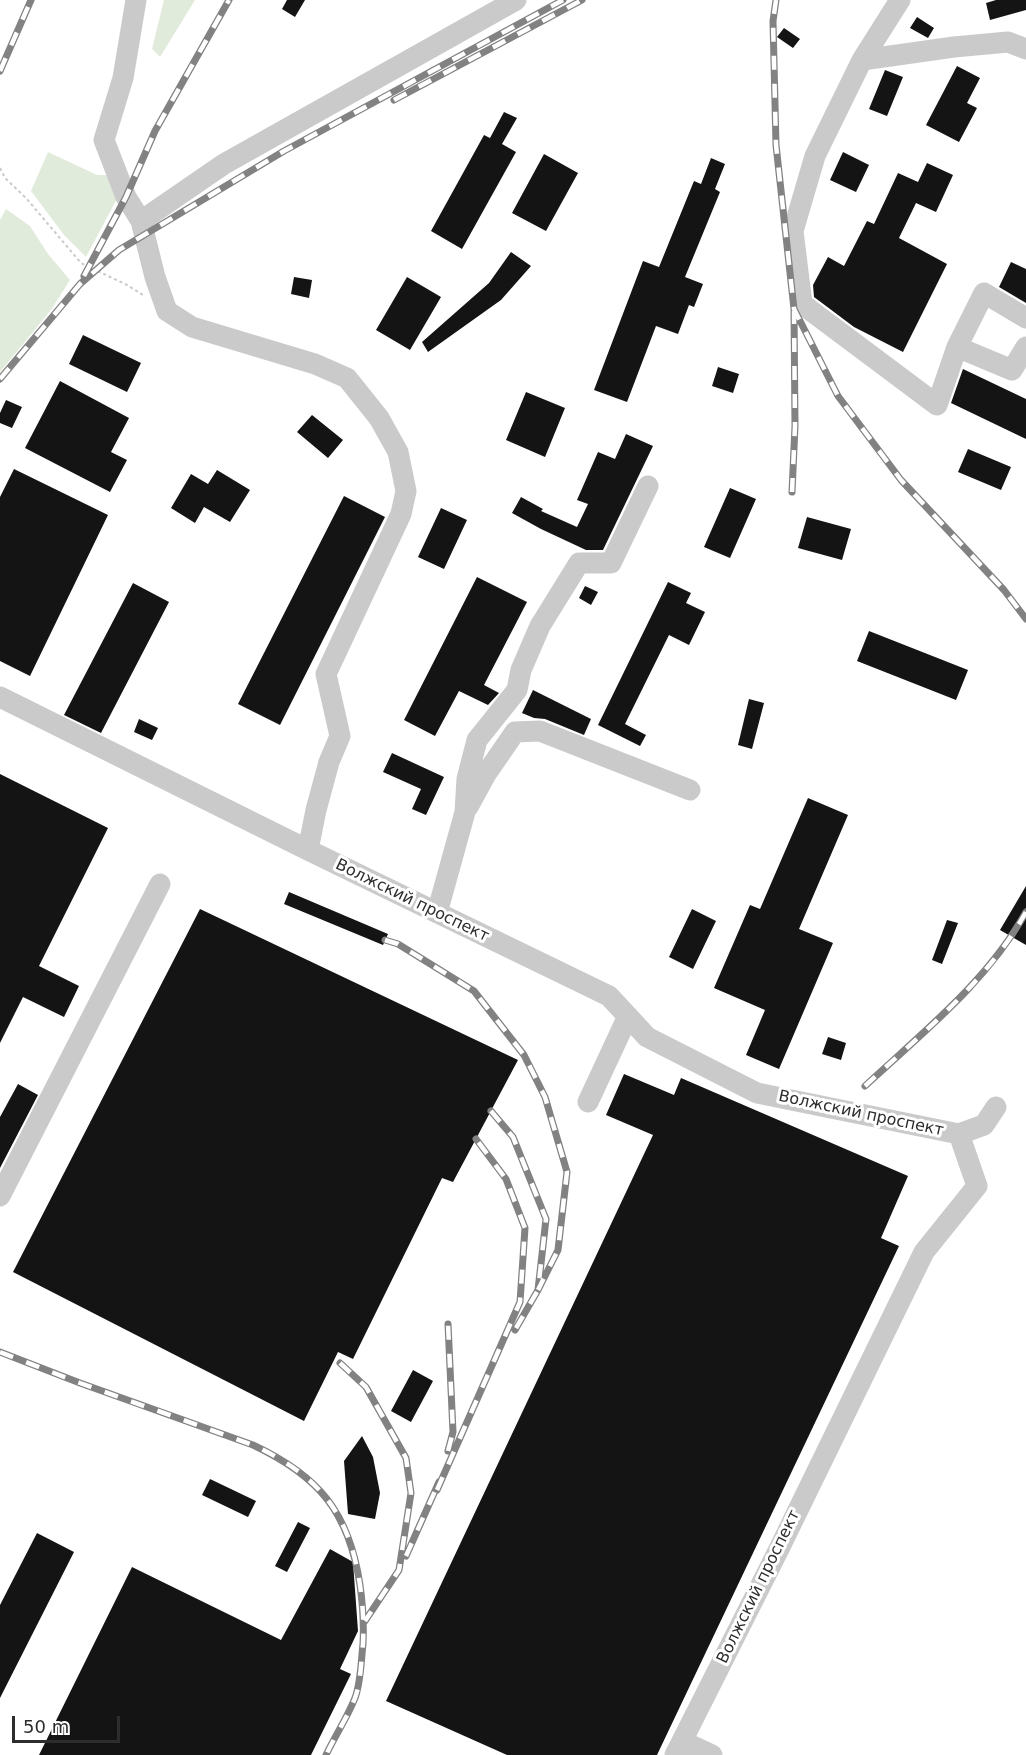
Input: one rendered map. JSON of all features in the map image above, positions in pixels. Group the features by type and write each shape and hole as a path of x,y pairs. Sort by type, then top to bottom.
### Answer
{"street":[{"path":"136,0 123,78 104,140 126,197 141,221 155,277 167,311 192,327 315,364 347,378 379,418 398,452 406,491 401,514 326,674 340,736 329,762 318,800 308,850"},
{"path":"141,221 224,164 516,0"},
{"path":"900,0 862,60 815,156 793,231 802,304 937,405 957,347 984,293 1026,318"},
{"path":"862,60 1008,42 1026,49"},
{"path":"957,347 1012,370 1026,347"},
{"path":"437,913 465,812 467,779 477,740 517,690 521,670 540,626 579,563 611,562 648,486"},
{"name":"Волжский проспект","path":"0,697 609,996 647,1037 757,1093 959,1134 976,1186 924,1252 679,1748"},
{"path":"465,812 486,774 515,732 540,731 690,790"},
{"path":"0,1196 160,884"},
{"path":"588,1102 628,1016"},
{"path":"959,1134 984,1125 996,1107"},
{"path":"679,1748 712,1755"}],"path":[{"path":"0,168 5,178 26,198 81,262 127,285 167,311"}],"green space":[{"path":"164,0 195,0 160,57 152,49"},
{"path":"48,152 97,175 112,175 119,195 86,257 64,235 31,191"},
{"path":"6,209 30,226 48,254 70,280 51,310 0,372 0,220"}],"building":[{"path":"287,0 305,0 295,17 282,9"},
{"path":"996,0 1026,0 1026,10 990,20 986,3"},
{"path":"917,17 934,28 928,38 910,28"},
{"path":"784,28 800,39 793,48 777,37"},
{"path":"957,66 980,78 967,103 977,108 959,142 926,125"},
{"path":"885,70 903,77 887,116 869,109"},
{"path":"504,112 517,118 502,144 516,152 462,249 431,231 484,135 490,138"},
{"path":"843,152 869,165 856,192 830,180"},
{"path":"544,154 578,173 546,231 512,213"},
{"path":"711,158 725,164 715,189 720,192 685,277 703,284 694,307 689,305 678,334 656,326 627,402 594,390 643,261 659,267 694,181 701,184"},
{"path":"927,163 953,175 936,212 916,203 899,238 947,264 903,352 854,327 814,297 813,285 828,257 844,266 867,221 874,224 898,173 918,182"},
{"path":"511,252 531,266 501,300 428,352 422,342 489,283"},
{"path":"1011,262 1026,269 1026,303 999,287"},
{"path":"294,277 312,280 309,298 291,294"},
{"path":"407,277 441,297 410,350 376,330"},
{"path":"83,335 141,363 127,392 69,364"},
{"path":"718,367 739,374 733,393 712,386"},
{"path":"963,369 1026,399 1026,439 951,403"},
{"path":"60,381 129,418 111,452 127,460 110,492 25,448"},
{"path":"526,392 565,408 545,457 506,440"},
{"path":"6,400 22,407 12,428 0,423 0,413"},
{"path":"312,415 343,440 328,458 297,432"},
{"path":"626,434 653,446 603,550 586,550 512,513 521,497 543,509 541,511 577,527 588,504 577,500 598,452 615,459"},
{"path":"968,449 1011,467 1001,490 958,472"},
{"path":"14,469 108,515 30,676 0,661 0,497"},
{"path":"217,470 250,490 230,522 204,507 195,523 171,508 191,474 208,484"},
{"path":"730,488 756,499 730,558 704,547"},
{"path":"344,496 385,517 280,725 238,704"},
{"path":"441,508 467,520 444,569 418,557"},
{"path":"807,517 851,529 842,560 798,548"},
{"path":"477,577 527,602 484,685 499,693 488,705 459,691 435,736 404,720"},
{"path":"668,582 691,593 686,603 705,612 689,645 669,635 625,724 646,735 640,746 598,725"},
{"path":"133,583 169,602 101,733 64,715"},
{"path":"585,586 598,592 591,605 579,598"},
{"path":"869,631 968,670 956,700 857,661"},
{"path":"533,690 591,719 584,735 545,719 534,718 522,713"},
{"path":"749,699 764,703 752,749 738,745"},
{"path":"139,719 158,728 152,740 134,732"},
{"path":"392,753 444,777 426,815 412,809 421,789 383,772"},
{"path":"0,774 108,828 39,966 79,986 64,1017 23,997 0,1043"},
{"path":"808,798 848,815 799,929 833,943 779,1069 746,1055 765,1010 714,988 750,905 760,909"},
{"path":"1026,886 1026,945 1000,930"},
{"path":"289,892 388,934 383,945 284,904"},
{"path":"200,909 518,1060 453,1182 442,1178 353,1359 338,1352 304,1421 13,1272"},
{"path":"692,909 716,921 693,969 669,957"},
{"path":"947,920 958,923 942,964 932,960"},
{"path":"828,1037 846,1043 841,1060 822,1054"},
{"path":"624,1074 674,1095 681,1078 908,1176 881,1238 899,1246 657,1755 507,1755 386,1701 653,1135 606,1115"},
{"path":"18,1084 38,1095 0,1168 0,1117"},
{"path":"413,1370 433,1381 411,1422 391,1411"},
{"path":"362,1436 373,1457 380,1493 375,1519 348,1514 344,1461"},
{"path":"210,1479 256,1501 248,1517 202,1495"},
{"path":"298,1522 310,1528 287,1572 275,1566"},
{"path":"37,1533 74,1552 0,1698 0,1605"},
{"path":"330,1549 353,1562 358,1631 340,1669 351,1674 311,1755 39,1755 132,1567 281,1640"}],"railway":[{"path":"0,71 31,0"},
{"path":"84,276 126,197 155,131 229,0"},
{"path":"0,379 80,284 119,250 284,151 563,0"},
{"path":"394,100 582,0"},
{"path":"776,0 773,21 776,145 794,309 838,396 901,480 1004,590 1026,619"},
{"path":"792,492 795,426 794,311"},
{"path":"865,1086 953,1005 993,961 1026,912"},
{"path":"385,940 398,944 474,991 524,1055 545,1097 567,1172 558,1250 538,1290"},
{"path":"491,1111 513,1137 546,1219 538,1290 515,1330"},
{"path":"437,1490 520,1302 525,1228 506,1179 476,1139"},
{"path":"448,1324 453,1432 448,1451"},
{"path":"0,1352 253,1445 296,1470 327,1499 339,1517 355,1559 361,1593 363,1644 357,1692 326,1755"},
{"path":"340,1363 366,1387 406,1458 411,1493 399,1570 365,1621"},
{"path":"406,1556 439,1482"}]}
